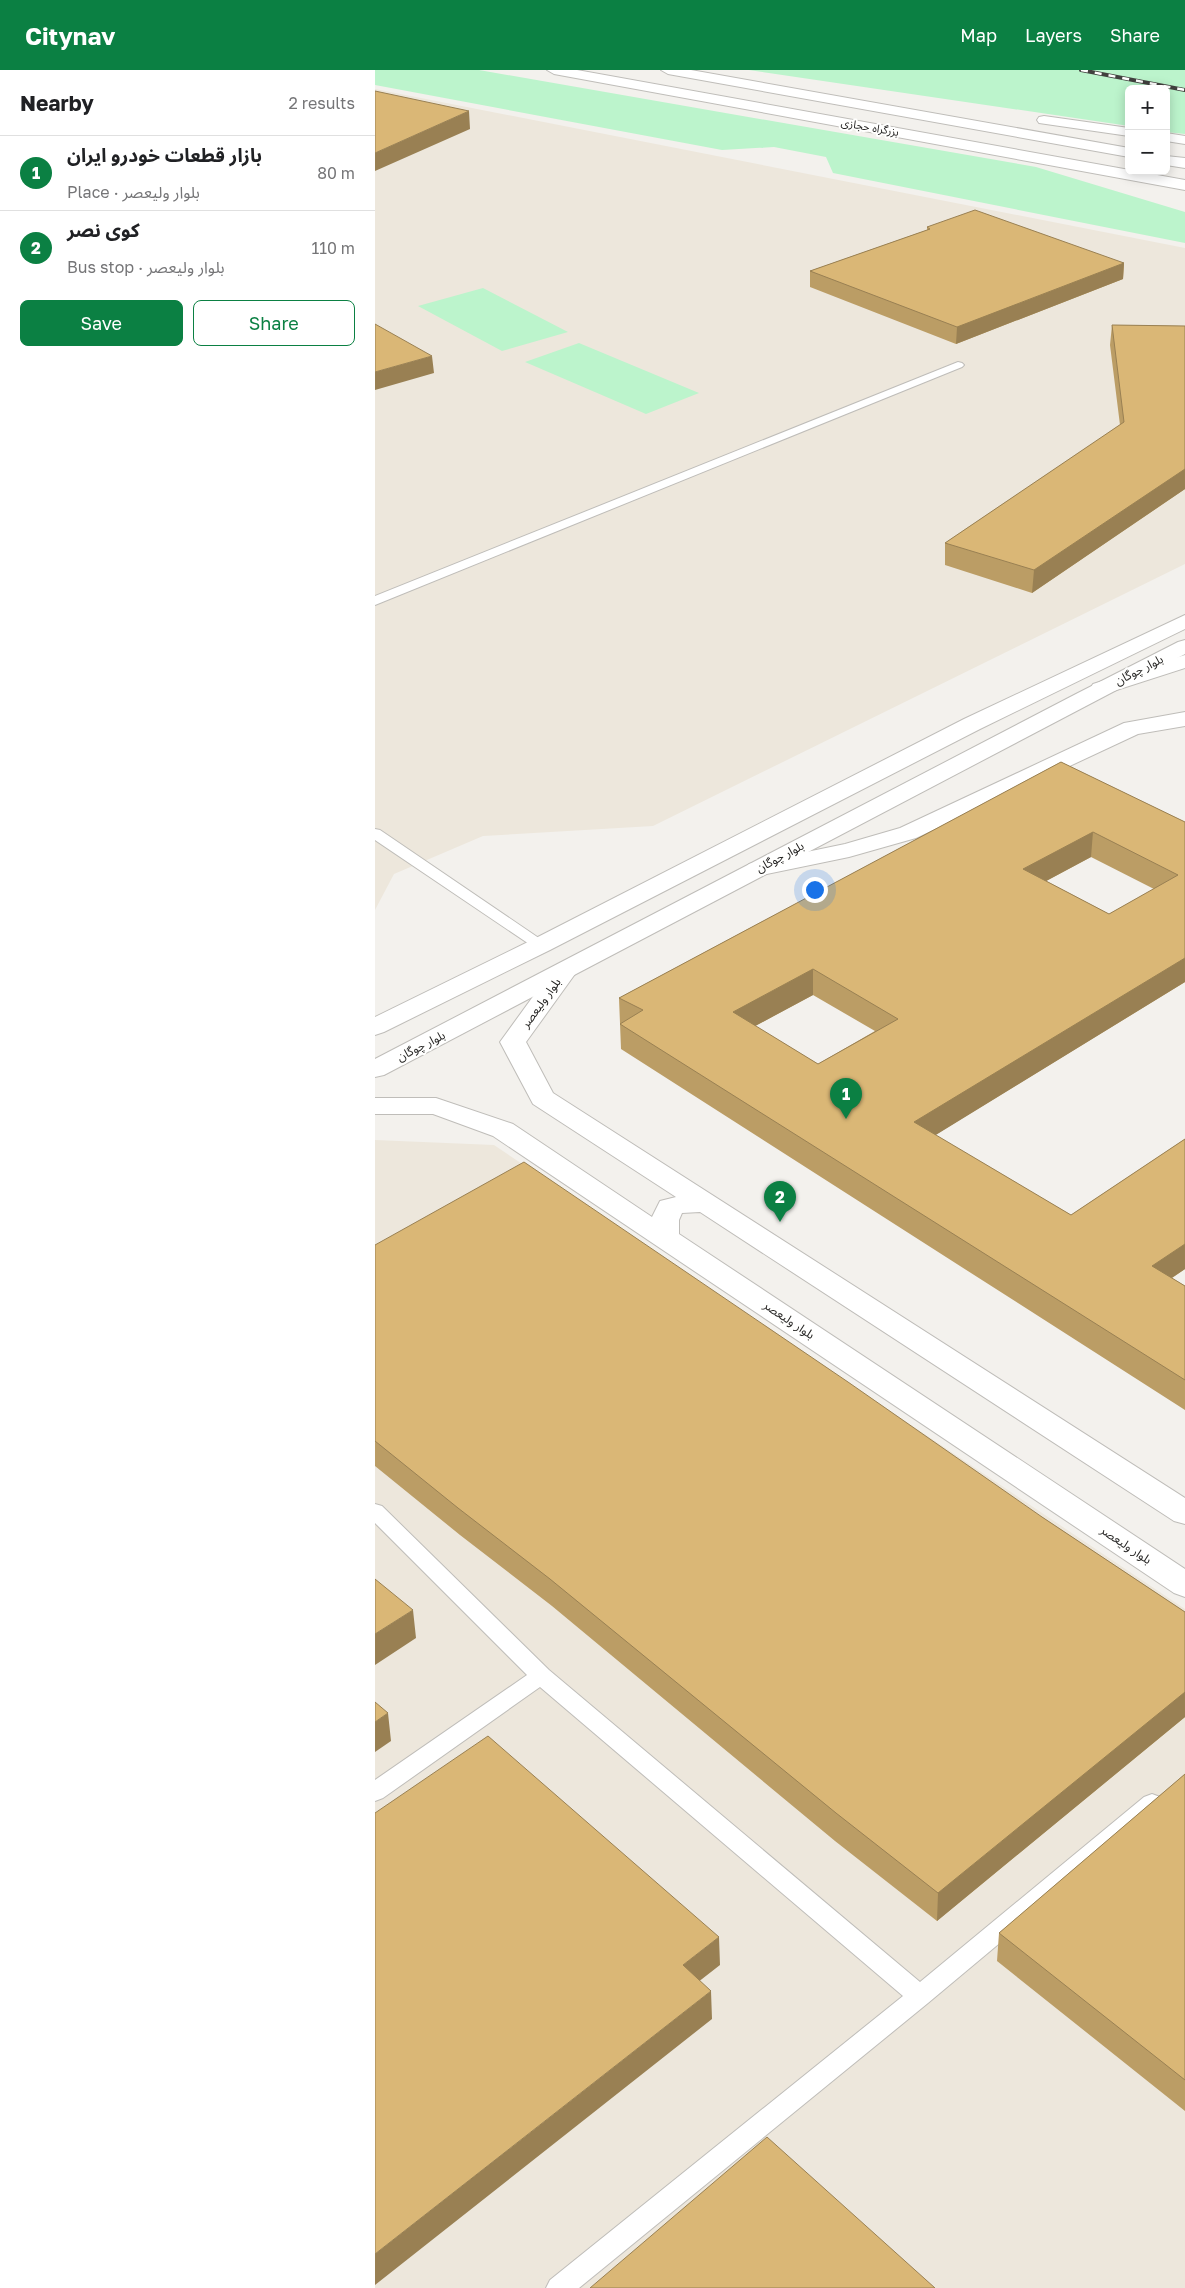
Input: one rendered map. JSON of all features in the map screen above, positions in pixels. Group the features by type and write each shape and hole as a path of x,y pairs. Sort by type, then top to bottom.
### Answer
{"main road":[{"name":"بزرگراه حجازی","path":"554,70 1185,185"},
{"name":"بزرگراه حجازی","path":"668,70 1125,152"},
{"path":"701,70 943,105"},
{"path":"1030,118 1125,131"},
{"path":"1170,138 1185,140"},
{"path":"1002,151 1185,200"},
{"path":"1170,161 1185,163"},
{"name":"بلوار چوگان","path":"375,1027 541,945 972,724 1185,621"},
{"name":"بلوار چوگان","path":"375,1069 562,974 757,869 1185,646"},
{"path":"1101,689 1185,661"},
{"path":"757,869 849,850 908,833 1132,728 1185,719"},
{"name":"بلوار ولیعصر","path":"562,974 513,1042 542,1098 1185,1512"},
{"name":"بلوار ولیعصر","path":"375,1106 436,1106 503,1130 1185,1584"},
{"path":"665,1238 665,1220 670,1207 686,1203 706,1204"}],"lane":[{"path":"375,601 958,365"},
{"path":"375,832 541,945"},
{"path":"375,1511 541,1676 920,1996"},
{"path":"375,1792 541,1676"},
{"path":"559,2288 920,1996 1166,1791"}],"shaded area":[{"path":"375,89 1185,248 1185,564 653,826 483,836 394,874 375,910"},
{"path":"375,1140 494,1145 1185,1609 1185,2288 375,2288"}],"green space":[{"path":"375,70 479,70 1036,167 1185,212 1185,243 833,173 826,157 774,147 722,150 375,85"},
{"path":"749,70 1185,70 1185,134 1170,132 1170,85 1125,85 1125,125"},
{"path":"483,288 568,332 502,351 418,306"},
{"path":"579,343 699,393 646,414 525,362"}],"building":[{"path":"375,91 469,111 375,153"},
{"path":"975,210 1124,263 957,327 810,271 930,229 927,227"},
{"path":"375,324 432,356 375,372"},
{"path":"1112,325 1185,326 1185,469 1034,570 945,543 1124,422"},
{"path":"1061,762 1185,822 1185,958 914,1122 1071,1215 1185,1139 1185,1244 1152,1266 1185,1286 1185,1380 620,1024 643,1010 619,998","holes":["1093,832 1178,875 1109,914 1023,869","813,969 898,1019 818,1064 733,1012"]},
{"path":"524,1162 848,1382 1042,1517 1185,1612 1185,1692 938,1893 836,1813 550,1579 375,1441 375,1245"},
{"path":"375,1579 413,1610 375,1634"},
{"path":"375,1702 388,1713 375,1722"},
{"path":"488,1736 719,1937 683,1965 711,1991 375,2254 375,1813"},
{"path":"1185,1774 1185,2080 999,1933"},
{"path":"767,2137 935,2288 590,2288"}],"railway":[{"path":"1081,70 1185,90"}],"place":[{"name":"بازار قطعات خودرو ایران","path":"846,1119"},
{"name":"کوی نصر","path":"780,1222"}]}
